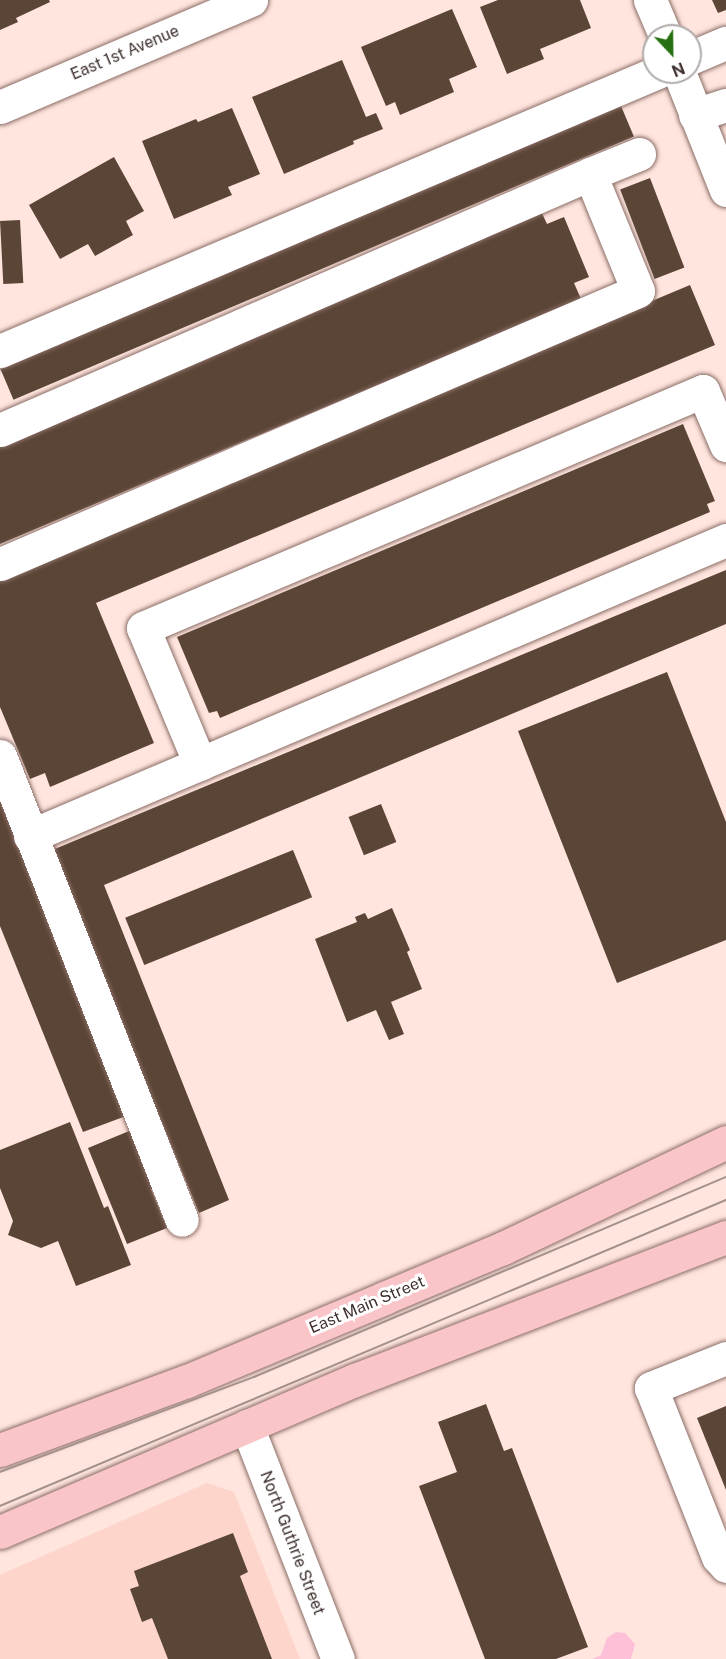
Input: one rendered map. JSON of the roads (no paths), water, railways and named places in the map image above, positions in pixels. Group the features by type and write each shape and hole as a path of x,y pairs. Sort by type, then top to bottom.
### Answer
{"main road":[{"name":"East Main Street","path":"0,1450 187,1382 502,1248 726,1142"},
{"path":"0,1532 420,1354 726,1237"}],"street":[{"name":"East 1st Avenue","path":"0,107 251,0"},
{"path":"650,0 660,24"},
{"path":"702,53 726,43"},
{"path":"0,351 642,79"},
{"path":"683,84 726,190"},
{"path":"695,115 726,105"},
{"path":"0,430 639,154"},
{"path":"0,564 638,291 590,174"},
{"path":"200,764 143,628 703,391 726,445"},
{"path":"30,836 726,540"},
{"path":"0,756 182,1220"},
{"path":"726,1358 651,1388 718,1557 726,1566"},
{"name":"North Guthrie Street","path":"247,1426 338,1659"}],"tram line":[{"path":"0,1472 254,1377 726,1177"},
{"path":"0,1506 726,1200"}]}
